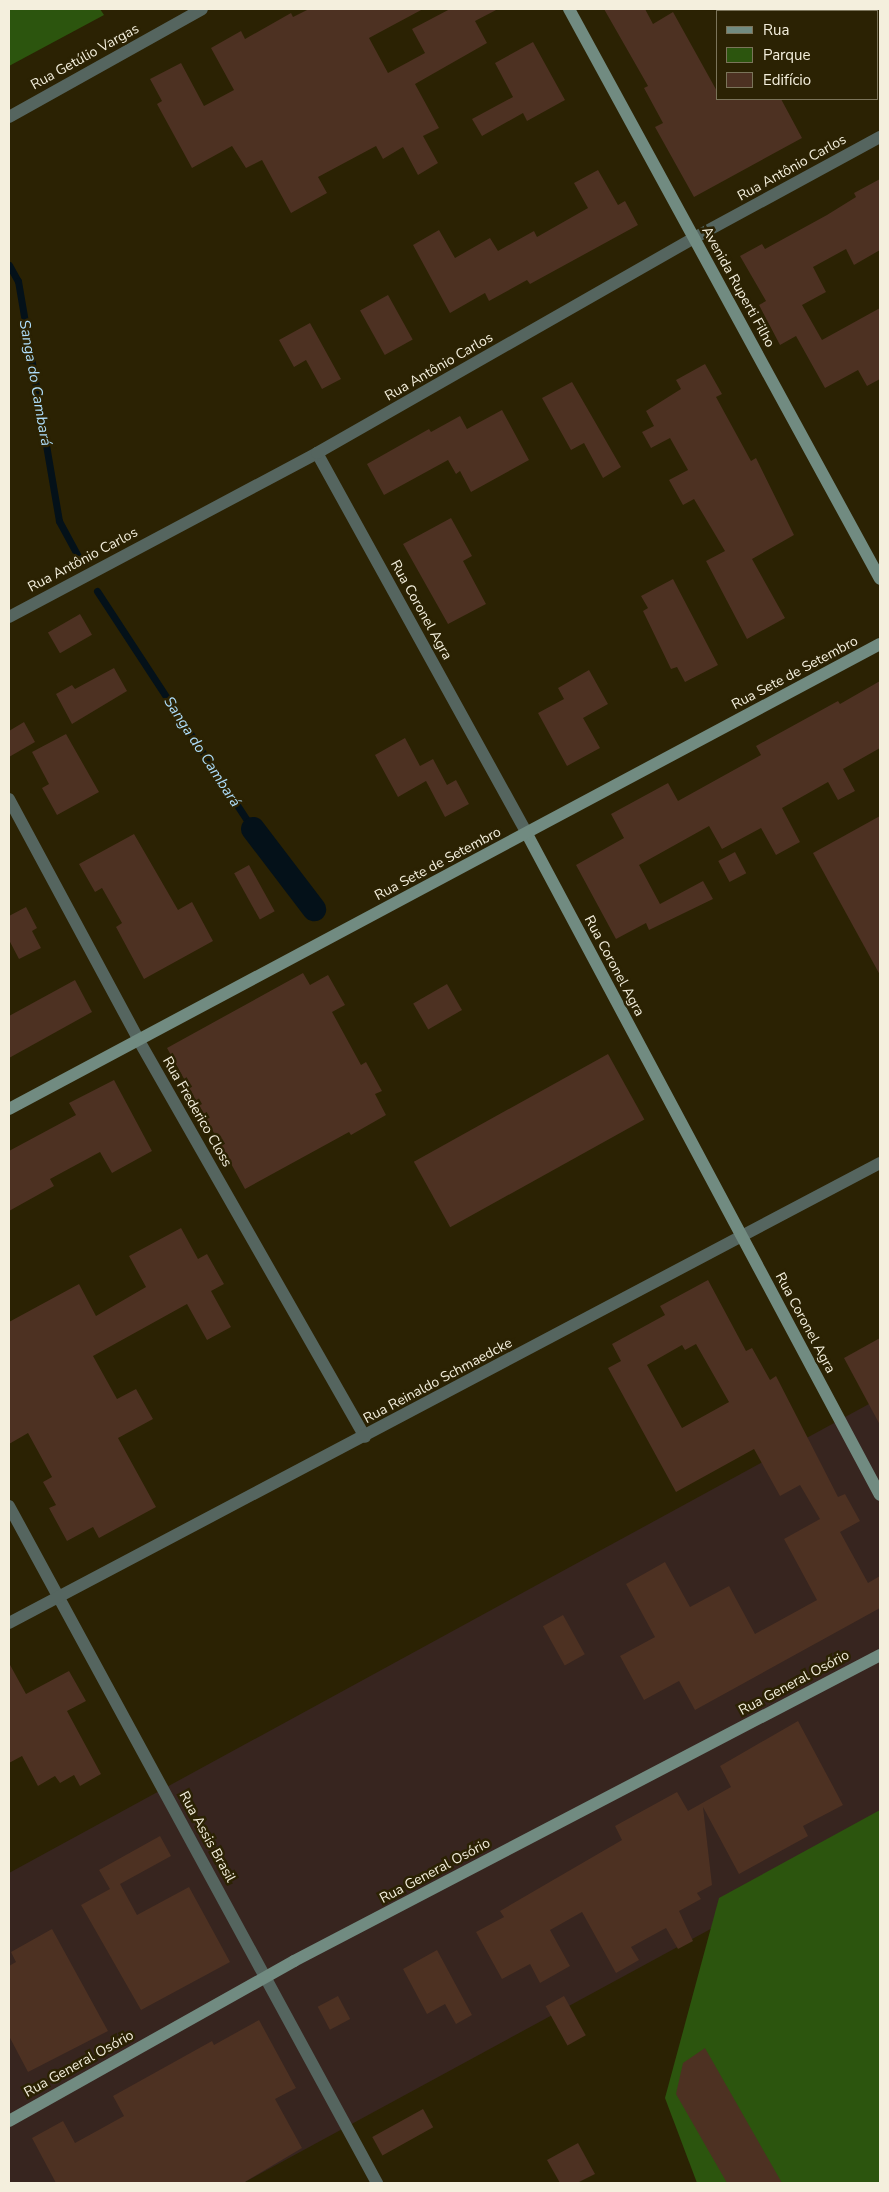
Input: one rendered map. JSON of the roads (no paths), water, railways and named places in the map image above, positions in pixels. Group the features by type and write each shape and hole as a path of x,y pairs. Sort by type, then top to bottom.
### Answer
{"street":[{"name":"Rua Getúlio Vargas","path":"9,117 202,9"},
{"name":"Avenida Ruperti Filho","path":"569,9 880,579"},
{"name":"Rua Antônio Carlos","path":"9,617 318,453 694,238 880,137"},
{"name":"Rua Coronel Agra","path":"318,453 527,834 880,1494"},
{"name":"Rua Sete de Setembro","path":"9,1109 880,644"},
{"name":"Rua Frederico Closs","path":"9,799 138,1039 365,1437"},
{"name":"Rua Reinaldo Schmaedcke","path":"9,1624 58,1596 365,1437 880,1163"},
{"name":"Rua Assis Brasil","path":"9,1506 377,2183"},
{"name":"Rua General Osório","path":"9,2121 266,1978 880,1655"}],"waterway":[{"name":"Sanga do Cambará","path":"9,265 18,281 59,521 79,558"},
{"name":"Sanga do Cambará","path":"97,591 253,829"},
{"name":"Sanga do Cambará","path":"253,829 314,909"}]}
